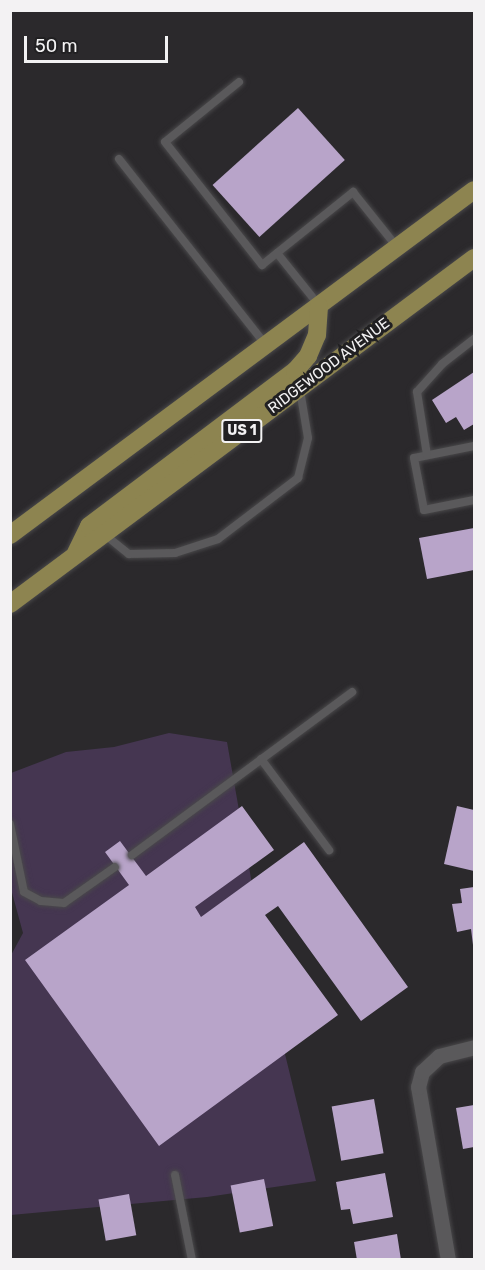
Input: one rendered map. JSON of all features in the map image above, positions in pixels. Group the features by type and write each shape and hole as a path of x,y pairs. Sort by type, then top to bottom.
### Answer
{"main road":[{"path":"10,536 474,190"},
{"name":"RIDGEWOOD AVENUE","path":"10,604 474,258"},
{"path":"74,557 89,526 295,371 308,356 317,335 319,306"}],"street":[{"path":"448,1260 418,1087 422,1072 439,1056 474,1047"}],"lane":[{"path":"239,82 165,142 262,265 353,192 397,248"},
{"path":"119,159 266,345"},
{"path":"277,254 319,306"},
{"path":"428,455 417,392 436,370 474,339"},
{"path":"105,534 129,554 153,555 192,547 226,532 298,478 308,438 300,388"},
{"path":"474,446 414,458 424,510 474,500"},
{"path":"132,855 352,692"},
{"path":"261,759 329,850"},
{"path":"10,824 24,892 41,901 64,903 115,867"},
{"path":"175,1175 192,1260"}],"shaded area":[{"path":"169,733 227,742 274,1009 316,1181 207,1197 11,1215 10,957 23,933 11,889 11,773 66,752 114,747"}],"building":[{"path":"298,108 345,160 259,237 213,185"},
{"path":"474,372 474,424 464,430 456,417 446,423 432,400"},
{"path":"474,528 474,570 427,579 419,538"},
{"path":"242,806 274,850 195,907 201,917 304,842 408,987 361,1021 278,906 265,915 338,1015 159,1146 25,960 129,885 105,852 120,841 146,876"},
{"path":"457,806 474,810 474,871 444,864"},
{"path":"474,887 473,945 471,929 457,932 452,904 462,903 460,889"},
{"path":"374,1099 384,1153 341,1161 332,1106"},
{"path":"474,1105 474,1147 463,1149 456,1108"},
{"path":"385,1173 393,1217 353,1224 350,1209 341,1210 336,1182"},
{"path":"264,1179 273,1226 240,1233 231,1185"},
{"path":"129,1194 136,1235 106,1241 98,1199"},
{"path":"397,1234 401,1260 357,1260 354,1242"}]}
